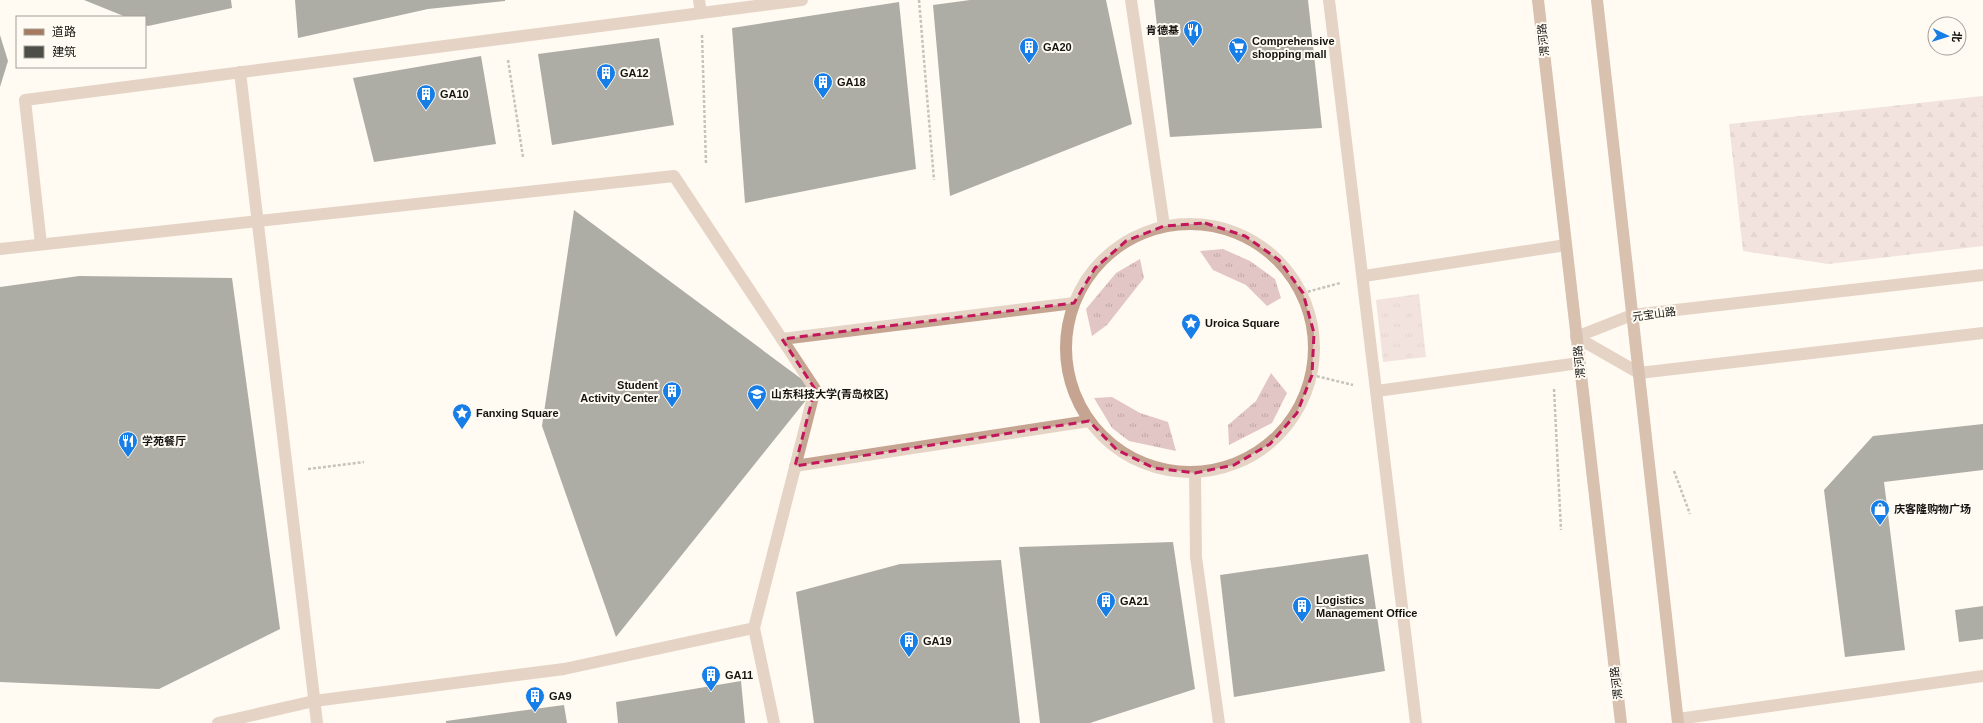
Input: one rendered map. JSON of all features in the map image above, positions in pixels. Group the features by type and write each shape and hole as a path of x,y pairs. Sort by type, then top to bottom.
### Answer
{"main road":[{"name":"渭河路","path":"1538,0 1578,363 1621,723"},
{"path":"1597,0 1678,721"}],"street":[{"path":"700,0 701,13"},
{"path":"41,244 25,100 802,0"},
{"path":"1131,0 1164,226"},
{"path":"1329,0 1364,276 1416,723"},
{"path":"240,72 317,723"},
{"path":"0,249 674,176 815,389 754,628 774,723"},
{"path":"1205,223 1245,236 1279,260 1303,293 1314,333 1312,375 1297,413 1270,444 1234,466 1194,473 1154,468 1117,450 1088,421 1071,384 1068,363 1066,343 1074,303 1094,268 1126,241 1164,226 1205,223"},
{"path":"1364,276 1566,245"},
{"name":"元宝山路","path":"1576,337 1632,316 1983,275"},
{"path":"782,339 1074,303"},
{"path":"1576,337 1639,373 1983,333"},
{"path":"1377,391 1578,363"},
{"path":"795,466 1088,421"},
{"path":"1194,473 1196,557 1219,723"},
{"path":"218,723 314,701 564,668 754,628"},
{"path":"1678,721 1983,676"}],"path":[{"path":"919,0 934,180"},
{"path":"701,13 706,164"},
{"path":"505,38 523,157"},
{"path":"1303,293 1364,276"},
{"path":"1312,375 1377,391"},
{"path":"1554,384 1561,530"},
{"path":"287,471 364,462"}],"highlighted area":[{"path":"1205,223 1245,236 1279,260 1303,293 1314,333 1312,375 1297,413 1270,444 1234,465 1195,473 1154,468 1117,450 1089,421 795,466 815,389 782,339 1074,303 1095,268 1126,241 1164,226"}],"green space":[{"path":"1983,96 1983,246 1828,264 1743,251 1729,124"},
{"path":"1223,249 1250,261 1275,279 1281,298 1267,306 1246,285 1213,270 1200,251"},
{"path":"1140,259 1144,278 1107,325 1092,336 1086,309 1116,273"},
{"path":"1419,294 1426,357 1383,362 1376,300"},
{"path":"1271,373 1287,393 1272,423 1229,445 1228,425 1256,401"},
{"path":"1112,397 1140,413 1168,422 1176,451 1129,441 1112,428 1094,398"}],"building":[{"path":"84,0 231,0 232,8 148,26 146,25 146,16 124,16"},
{"path":"295,0 505,1 428,9 298,38"},
{"name":"GA20","path":"970,0 1106,0 1132,124 950,196 933,5"},
{"name":"Comprehensive shopping mall","path":"1154,0 1308,0 1322,128 1170,137"},
{"name":"GA18","path":"899,2 916,169 745,203 732,28"},
{"path":"0,35 8,61 0,87"},
{"name":"GA12","path":"659,38 674,125 552,145 538,54"},
{"name":"GA10","path":"481,56 496,144 374,162 353,78"},
{"name":"Student Activity Center","path":"574,210 815,389 616,637 542,426"},
{"name":"学苑餐厅","path":"79,276 232,278 280,629 159,689 0,682 0,287"},
{"path":"1983,424 1983,470 1884,482 1905,650 1845,657 1824,490 1873,436"},
{"name":"GA21","path":"1173,542 1195,689 1090,723 1040,723 1019,547"},
{"name":"Logistics Management Office","path":"1368,554 1385,671 1234,697 1220,575"},
{"name":"GA19","path":"1001,560 1020,723 814,723 796,592 900,564"},
{"path":"1983,606 1983,639 1959,642 1955,610"},
{"name":"GA11","path":"741,681 745,723 618,723 616,702"},
{"name":"GA9","path":"564,705 567,723 446,723 446,721"}],"place":[{"name":"肯德基","path":"1193,47"},
{"name":"GA20","path":"1029,64"},
{"name":"Comprehensive shopping mall","path":"1238,64"},
{"name":"GA12","path":"606,90"},
{"name":"GA18","path":"823,99"},
{"name":"GA10","path":"426,111"},
{"name":"Uroica Square","path":"1191,340"},
{"name":"Student Activity Center","path":"672,408"},
{"name":"山东科技大学(青岛校区)","path":"757,411"},
{"name":"Fanxing Square","path":"462,430"},
{"name":"学苑餐厅","path":"128,458"},
{"name":"庆客隆购物广场","path":"1880,526"},
{"name":"GA21","path":"1106,618"},
{"name":"Logistics Management Office","path":"1302,623"},
{"name":"GA19","path":"909,658"},
{"name":"GA11","path":"711,692"},
{"name":"GA9","path":"535,713"}]}
